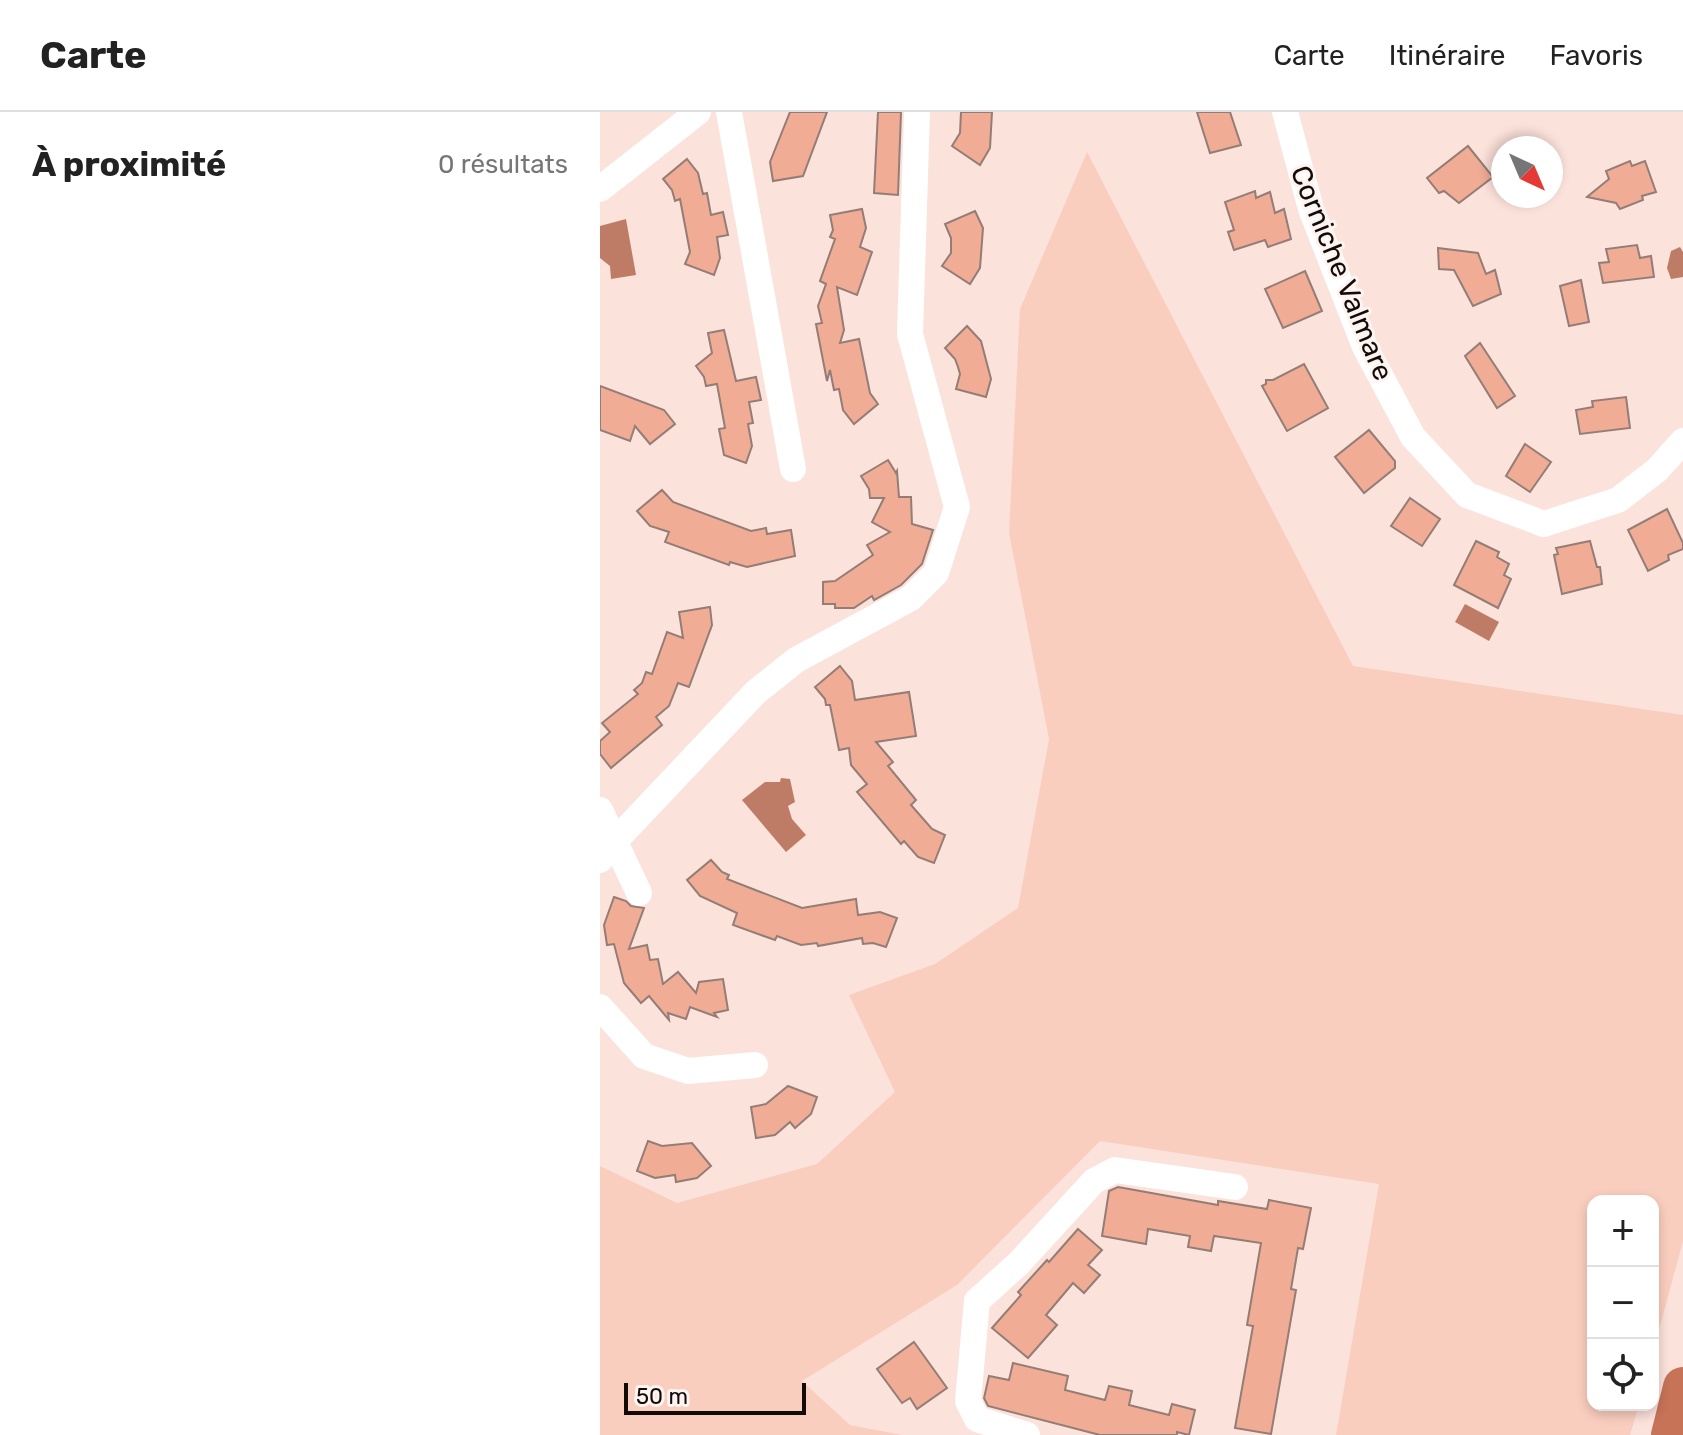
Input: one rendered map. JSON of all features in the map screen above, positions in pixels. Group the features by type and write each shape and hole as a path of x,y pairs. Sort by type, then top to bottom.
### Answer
{"highway":[{"path":"1671,1435 1683,1387"}],"street":[{"path":"600,189 698,112"},
{"path":"729,112 793,469"},
{"path":"608,850 756,692 796,660 911,598 936,573 957,507 910,334 917,112"},
{"name":"Corniche Valmare","path":"1285,112 1311,209 1365,347 1413,437 1467,495 1544,524 1618,500 1657,470 1683,441"},
{"path":"600,810 608,850 639,893"},
{"path":"600,1007 644,1056 688,1071 755,1065"},
{"path":"1027,1435 977,1419 968,1401 977,1301 1019,1263 1094,1181 1115,1170 1235,1187"}],"shaded area":[{"path":"1087,152 1353,666 1683,715 1683,1241 1659,1330 1659,1195 1587,1195 1587,1411 1637,1411 1630,1435 1336,1435 1379,1184 1100,1141 957,1285 802,1381 850,1425 902,1435 600,1435 600,1166 677,1203 817,1164 895,1092 849,995 935,964 1018,908 1049,739 1009,533 1020,309"},
{"path":"626,219 636,275 611,279 610,266 600,258 600,226"},
{"path":"1680,247 1683,252 1683,277 1671,279 1667,268 1671,251"},
{"path":"1465,604 1499,622 1489,641 1455,622"},
{"path":"781,778 790,779 795,802 788,806 792,819 806,835 786,852 742,800 765,782 780,782"}],"building":[{"path":"790,112 827,112 803,176 773,181 770,162"},
{"path":"878,112 901,112 898,195 874,193"},
{"path":"961,112 992,112 990,148 980,165 952,146 960,133"},
{"path":"1197,112 1230,112 1241,145 1210,153"},
{"path":"1468,146 1491,175 1491,179 1459,203 1444,191 1439,193 1427,178"},
{"path":"687,159 698,173 703,194 707,193 711,215 723,212 728,235 717,237 720,258 714,275 685,264 690,252 680,199 675,201 672,190 663,179"},
{"path":"1630,161 1632,166 1645,161 1656,192 1620,209 1616,203 1587,197 1609,179 1606,171"},
{"path":"1255,191 1256,198 1270,192 1275,213 1284,209 1291,239 1268,247 1265,240 1234,250 1228,232 1234,230 1225,202"},
{"path":"862,209 866,228 860,247 872,252 857,295 837,287 844,330 840,343 859,339 870,393 878,404 854,424 843,410 839,389 834,390 830,370 827,381 816,324 822,323 818,306 826,284 820,281 835,239 830,237 833,230 830,215"},
{"path":"975,211 983,228 980,268 970,284 942,266 951,253 951,238 945,224"},
{"path":"1637,245 1640,258 1651,256 1654,277 1603,283 1599,263 1609,262 1606,249"},
{"path":"1438,248 1478,253 1486,274 1495,270 1501,294 1473,306 1454,270 1439,269"},
{"path":"1305,271 1322,311 1283,328 1265,289"},
{"path":"1581,280 1589,322 1569,326 1560,286"},
{"path":"967,326 981,341 991,379 986,397 956,389 960,374 955,359 945,348"},
{"path":"724,330 736,381 756,377 761,400 749,402 753,423 748,424 752,446 746,463 724,455 719,429 725,428 717,384 706,386 696,366 712,353 708,333"},
{"path":"1480,343 1515,396 1497,408 1465,356"},
{"path":"1304,364 1328,408 1287,431 1262,386 1266,380 1273,380"},
{"path":"600,386 664,410 675,424 650,444 635,426 630,441 600,430"},
{"path":"1626,397 1630,428 1580,434 1576,410 1593,407 1592,401"},
{"path":"1369,430 1395,461 1395,468 1364,493 1335,457"},
{"path":"1525,444 1551,462 1530,492 1506,476"},
{"path":"888,460 897,471 899,497 911,497 912,524 933,530 922,564 901,585 874,600 872,596 854,608 835,608 835,604 823,604 823,582 835,581 873,555 867,545 890,532 872,522 884,498 870,498 869,489 861,476"},
{"path":"662,490 673,502 751,531 766,528 767,534 791,530 795,556 747,567 730,562 729,565 665,542 669,532 650,526 637,511"},
{"path":"1410,498 1440,519 1422,546 1391,526"},
{"path":"1667,509 1683,549 1668,555 1669,560 1648,571 1628,530"},
{"path":"1476,541 1499,552 1497,557 1509,564 1504,575 1511,579 1498,608 1454,585"},
{"path":"1590,541 1597,567 1600,567 1602,584 1562,594 1554,555 1558,554 1556,548"},
{"path":"710,607 712,625 689,687 678,683 669,706 656,717 662,725 611,768 600,754 600,741 610,732 602,723 638,694 634,690 642,683 646,672 652,674 667,632 683,638 679,612"},
{"path":"840,666 852,681 855,700 909,692 916,736 876,742 893,762 888,766 916,800 911,805 932,829 945,835 934,863 918,857 904,841 901,844 857,792 867,784 851,765 849,748 839,750 830,705 826,705 815,687"},
{"path":"711,860 729,875 727,879 802,908 856,899 858,915 880,912 897,918 886,947 863,944 862,938 818,946 817,943 801,945 777,936 775,940 733,925 737,913 700,896 687,880"},
{"path":"614,897 631,906 644,908 629,949 647,945 650,960 658,959 663,984 678,972 696,993 699,982 723,979 728,1010 714,1013 717,1017 690,1007 686,1019 668,1013 669,1020 649,996 641,1003 624,983 614,944 607,945 604,925"},
{"path":"788,1086 817,1097 811,1114 795,1128 790,1122 775,1135 756,1138 751,1107 766,1104"},
{"path":"648,1141 662,1146 692,1143 711,1166 697,1178 676,1182 675,1175 655,1178 637,1171"},
{"path":"1118,1187 1218,1205 1218,1201 1267,1209 1269,1200 1311,1208 1303,1249 1298,1248 1291,1289 1296,1290 1271,1434 1235,1428 1253,1326 1247,1325 1261,1243 1214,1236 1211,1251 1188,1247 1190,1236 1148,1229 1146,1244 1102,1236 1109,1191"},
{"path":"1078,1229 1102,1250 1088,1265 1100,1275 1084,1293 1073,1283 1046,1315 1057,1325 1028,1358 992,1328 1021,1295 1018,1292"},
{"path":"914,1342 947,1388 917,1409 910,1398 902,1403 877,1369"},
{"path":"1013,1363 1068,1376 1065,1390 1105,1400 1109,1386 1132,1391 1129,1405 1169,1415 1172,1404 1195,1410 1189,1435 1177,1432 1177,1435 1100,1435 988,1406 984,1398 989,1376 1009,1380"}]}
